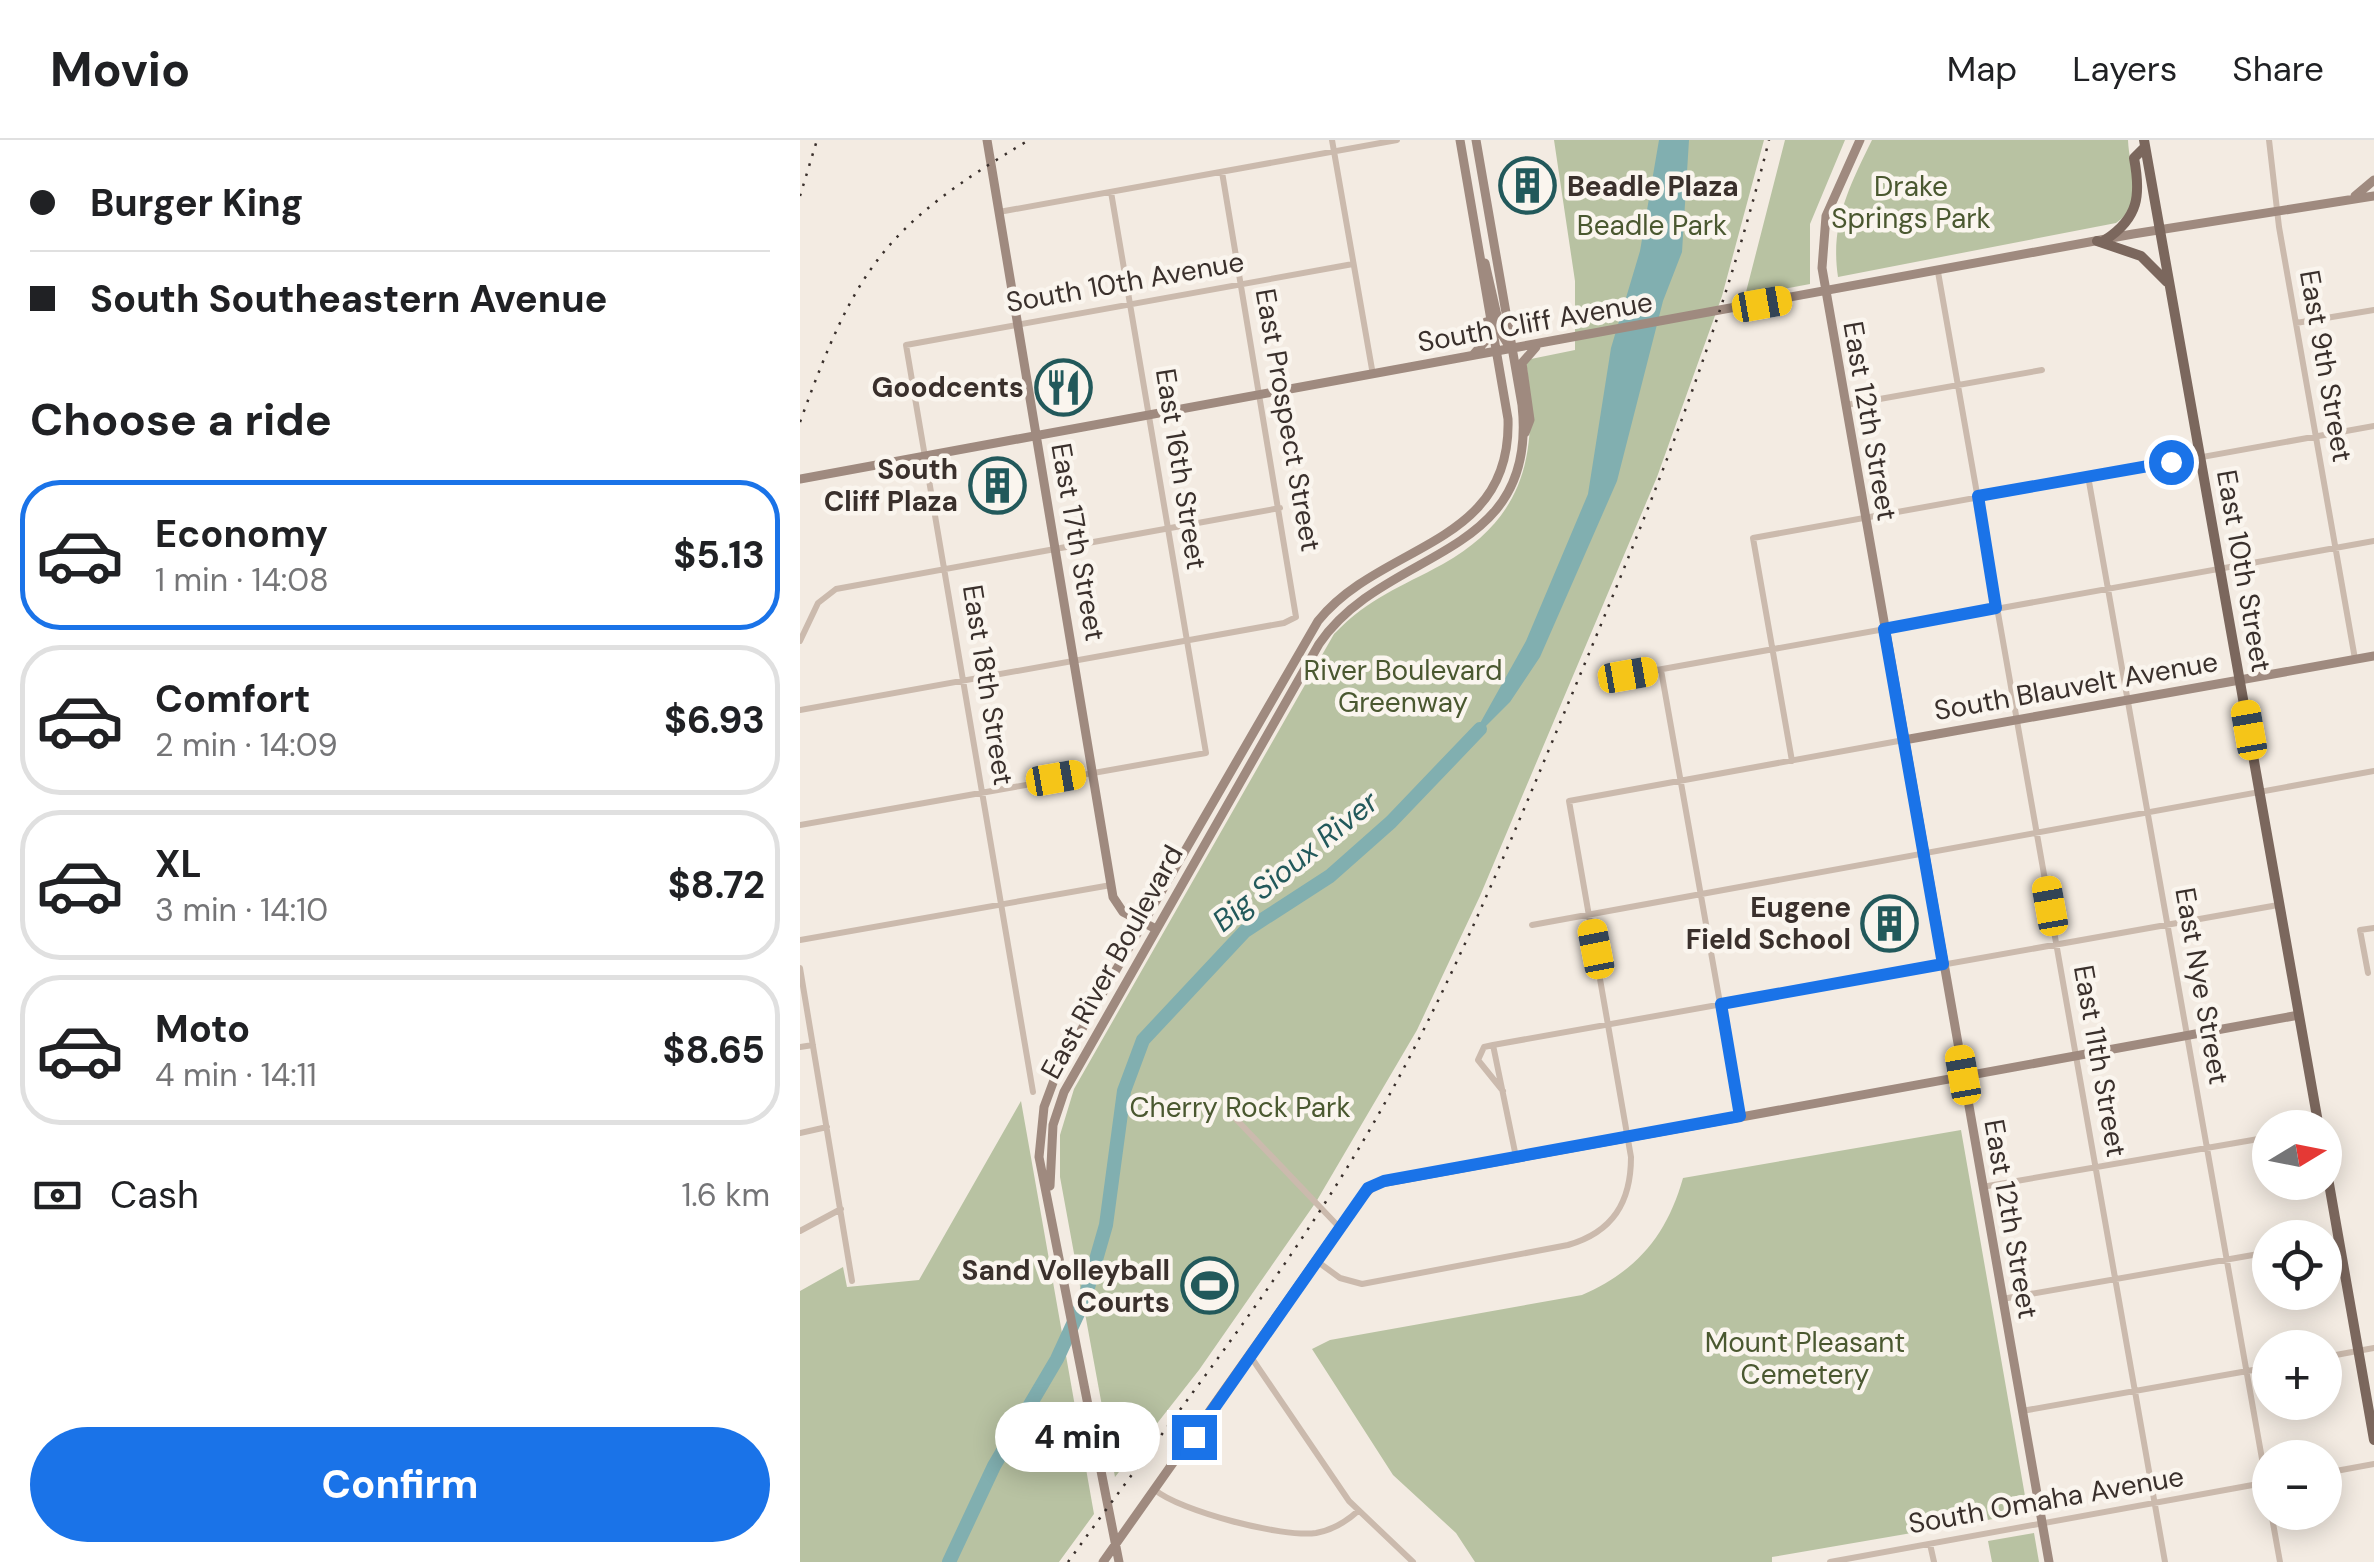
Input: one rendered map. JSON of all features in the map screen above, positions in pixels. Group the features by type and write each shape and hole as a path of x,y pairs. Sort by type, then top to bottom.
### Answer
{"main road":[{"name":"East 17th Street","path":"987,140 1111,885"},
{"path":"1460,140 1498,352 1510,368 1520,458"},
{"path":"1476,140 1512,350"},
{"name":"East 12th Street","path":"1860,140 1823,228 1826,293 2049,1562"},
{"path":"2144,144 2134,158 2140,194 2134,213 2101,240 2141,256 2159,270 2170,287"},
{"name":"East 10th Street","path":"2144,144 2316,1110"},
{"path":"2338,202 2368,189 2374,180"},
{"name":"South Cliff Avenue","path":"800,479 2101,240 2374,196"},
{"path":"1480,255 1490,271 1501,333 1512,350"},
{"path":"1472,357 1488,338 1478,272 1480,255"},
{"path":"1524,436 1530,420 1522,360 1540,344"},
{"name":"East River Boulevard","path":"1050,1194 1051,1136 1059,1102 1329,629 1376,586 1448,552 1472,535 1501,502 1520,458 1524,436 1512,350"},
{"name":"East River Boulevard","path":"1050,1194 1038,1146 1047,1096 1142,922 1318,620 1369,574 1452,533 1489,494 1501,470 1508,434 1498,352"},
{"name":"South Blauvelt Avenue","path":"1904,740 2374,656"},
{"path":"1111,885 1119,908 1156,928"},
{"path":"1102,1562 1368,1188 1384,1181 2299,1015"},
{"path":"1050,1194 1119,1562"},
{"path":"2342,1262 2374,1440"}],"street":[{"path":"1332,140 1372,375"},
{"path":"999,212 1397,140"},
{"name":"East 9th Street","path":"2269,140 2354,659"},
{"name":"East Prospect Street","path":"1186,641 1284,623 1296,616 1222,172"},
{"name":"East 16th Street","path":"1093,772 1206,753 1112,192"},
{"name":"South 10th Avenue","path":"906,345 1353,264"},
{"name":"East 11th Street","path":"1938,272 2165,1562"},
{"path":"2296,323 2374,310"},
{"name":"East 18th Street","path":"906,345 1033,1092"},
{"path":"1845,405 2042,370"},
{"path":"1792,761 1753,538 2374,426"},
{"name":"East Nye Street","path":"2088,476 2260,1440"},
{"path":"800,641 824,596 850,585 1280,508"},
{"path":"1618,677 2374,541"},
{"path":"800,710 1186,641"},
{"path":"1660,670 1740,1116"},
{"name":"South Blauvelt Avenue","path":"1589,912 1569,802 1904,740"},
{"path":"1532,925 2374,771"},
{"path":"800,825 1093,772"},
{"path":"800,940 1111,885"},
{"path":"1502,1091 1478,1060 1479,1050 2280,904"},
{"path":"1318,1262 1340,1278 1362,1284 1582,1241 1620,1211 1631,1179 1628,1136 1589,912"},
{"path":"2368,973 2360,930 2374,928"},
{"path":"800,968 852,1281"},
{"path":"800,1047 813,1045"},
{"path":"1494,1045 1516,1157"},
{"path":"1235,1118 1340,1228"},
{"path":"800,1132 827,1127"},
{"path":"1982,1187 2252,1140"},
{"path":"800,1231 840,1210"},
{"path":"2002,1299 2252,1255"},
{"path":"2342,1354 2374,1348"},
{"path":"1251,1357 1358,1511 1413,1562"},
{"path":"2022,1411 2252,1371"},
{"path":"2342,1469 2374,1464"},
{"name":"South Omaha Avenue","path":"1830,1562 2252,1485"},
{"path":"1155,1490 1185,1508 1298,1533 1334,1528 1358,1511"},
{"path":"2275,1530 2280,1562"},
{"path":"1930,1544 1934,1562"}],"green space":[{"path":"1554,140 1764,140 1722,296 1657,477 1480,896 1417,1030 1316,1202 1199,1370 1115,1477 1060,1177 1060,1135 1074,1089 1334,634 1373,602 1471,545 1494,525 1510,502 1527,451 1530,423 1526,360 1575,350 1575,281"},
{"path":"1785,140 1845,140 1810,224 1810,284 1745,296"},
{"name":"Drake Springs Park","path":"1872,140 2128,140 2133,196 2125,215 2116,223 1838,277 1839,223"},
{"path":"1021,1101 1094,1514 1059,1562 800,1562 800,1291 843,1267 847,1287 919,1280"},
{"name":"Mount Pleasant Cemetery","path":"1961,1130 2028,1513 1772,1557 1772,1562 1475,1562 1456,1533 1393,1475 1312,1349 1330,1340 1582,1295 1619,1275 1647,1249 1668,1217 1683,1178"},
{"path":"2034,1533 2039,1562 1992,1562 1988,1541"}],"water":[{"path":"1659,140 1689,140 1682,252 1663,301 1617,481 1540,657 1510,702 1469,743 1526,641 1588,494 1611,348 1640,251"}],"waterway":[{"name":"Big Sioux River","path":"949,1562 994,1466 1057,1359 1085,1298 1106,1225 1124,1091 1143,1040 1245,931 1330,876 1391,822 1480,729"}],"railway":[{"path":"800,196 817,140"},
{"path":"800,422 840,324 882,254 940,198 1029,140"},
{"path":"1068,1562 1310,1226 1376,1119 1438,1002 1519,821 1654,492 1705,354 1769,140"}],"place":[{"name":"Beadle Plaza","path":"1528,186"},
{"name":"Goodcents","path":"1063,387"},
{"name":"South Cliff Plaza","path":"997,485"},
{"name":"Eugene Field School","path":"1890,923"},
{"name":"Sand Volleyball Courts","path":"1209,1286"}],"route":[{"path":"1194,1437 1368,1188 1384,1181 1740,1116 1721,1004 1943,964 1884,629 1996,608 1978,496 2171,462"}],"park label":[{"name":"Beadle Park","path":"1652,225"},
{"name":"River Boulevard Greenway","path":"1403,686"},
{"name":"Cherry Rock Park","path":"1240,1107"}]}
